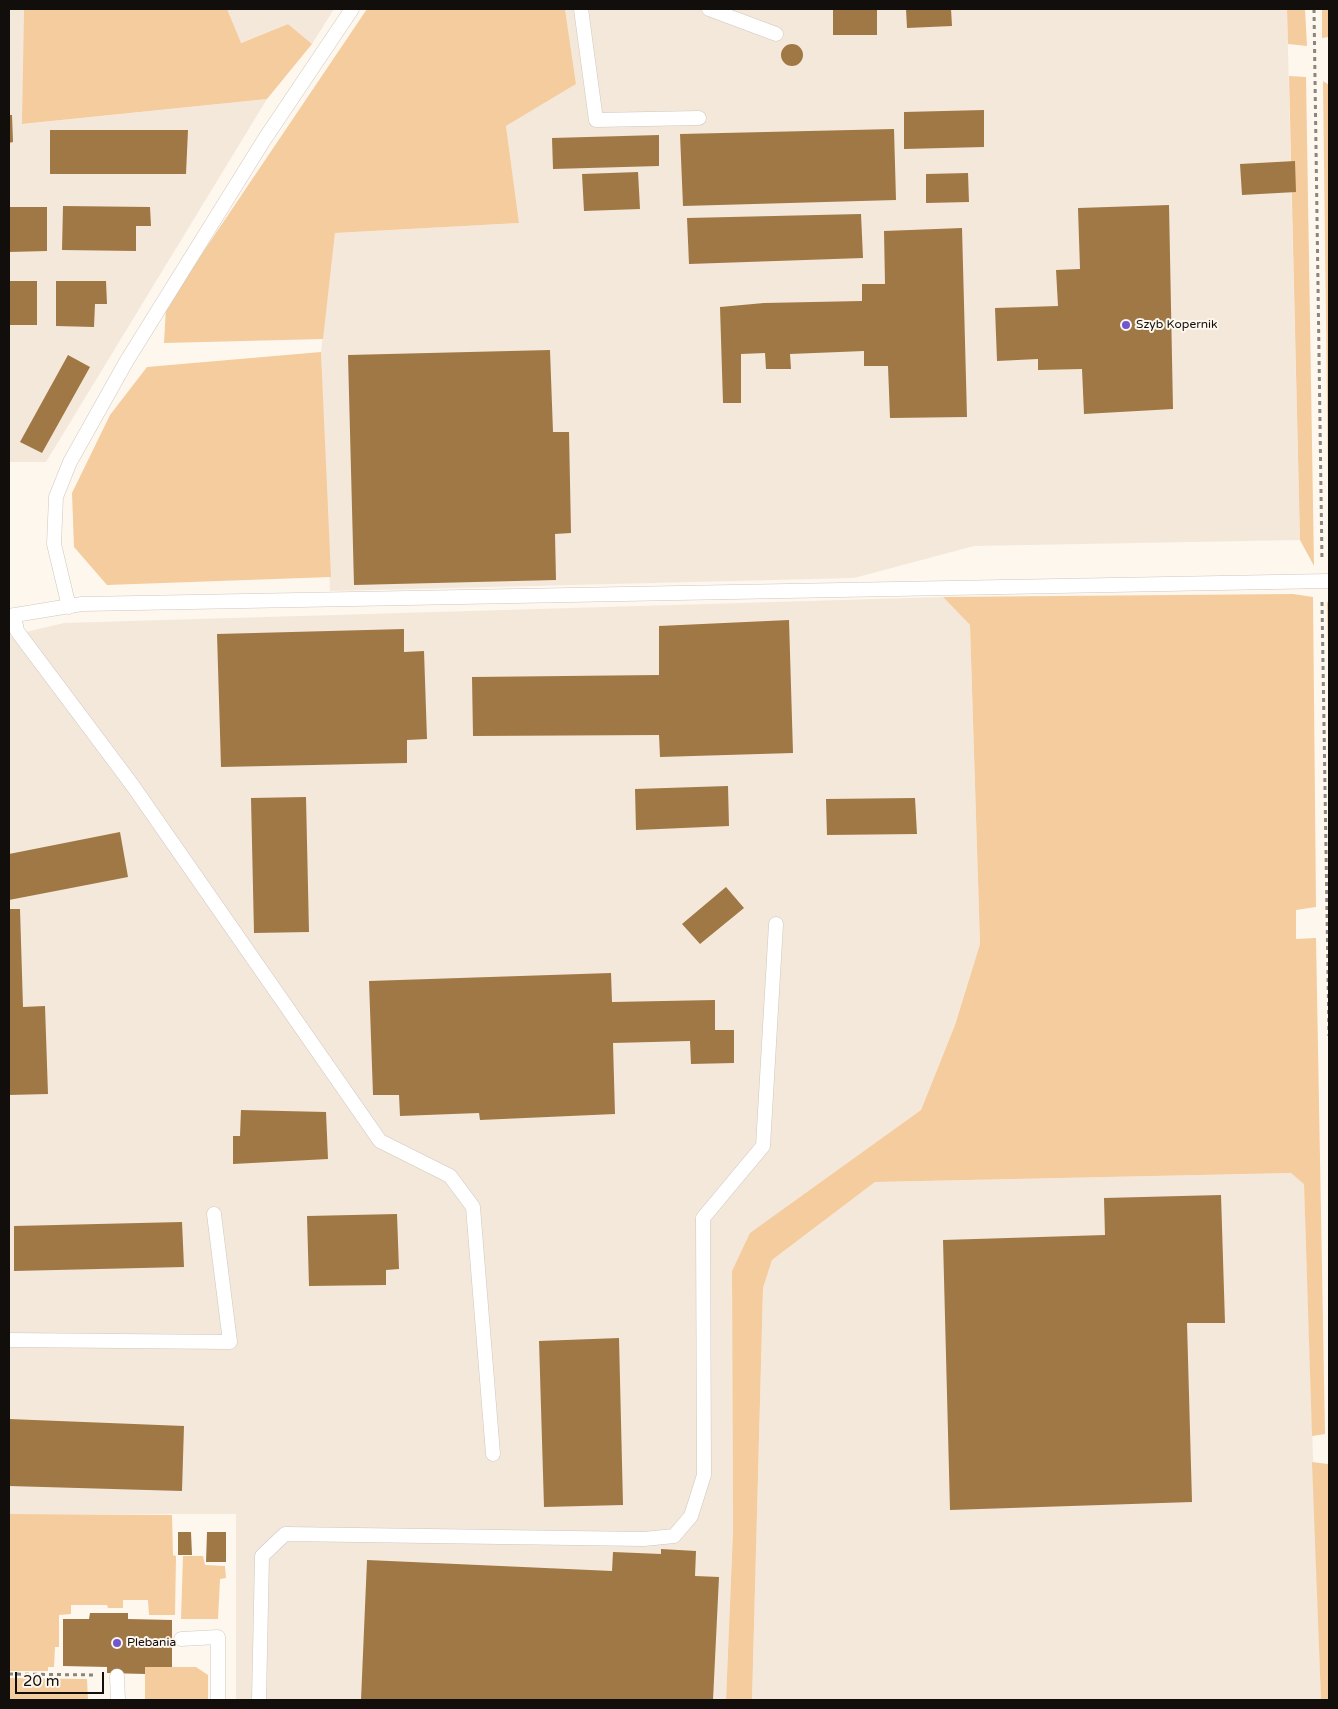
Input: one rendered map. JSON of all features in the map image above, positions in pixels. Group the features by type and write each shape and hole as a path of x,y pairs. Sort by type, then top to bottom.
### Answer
{"lane":[{"path":"69,607 54,544 56,497 70,462 126,362 264,140 352,9"},
{"path":"581,9 596,120 699,118"},
{"path":"710,9 776,34"},
{"path":"493,1454 473,1207 450,1176 380,1141 133,786 17,631 11,616 92,604 1326,581"},
{"path":"259,1700 262,1556 285,1534 644,1539 674,1536 691,1516 704,1475 703,1218 762,1146 776,924"},
{"path":"9,1340 230,1342 214,1214"},
{"path":"181,1639 218,1637 218,1700"},
{"path":"118,1676 118,1700"}],"path":[{"path":"1314,9 1326,581 1329,1036"},
{"path":"9,1674 118,1676"}],"shaded area":[{"path":"9,9 24,9 23,124 267,99 46,462 9,462"},
{"path":"24,9 227,9 241,43 288,24 312,44 267,99 22,124"},
{"path":"227,9 334,9 312,44 288,24 240,43"},
{"path":"367,9 565,9 576,84 506,126 519,223 335,233 323,339 164,343 166,307"},
{"path":"565,9 1287,9 1300,540 974,546 854,578 330,591 321,352 335,233 519,223 506,126 576,84"},
{"path":"1287,9 1305,9 1307,46 1288,44"},
{"path":"1322,9 1329,9 1329,37 1322,38"},
{"path":"1289,76 1306,77 1314,566 1300,540"},
{"path":"1323,81 1329,85 1329,562"},
{"path":"321,352 331,577 107,585 74,547 72,493 110,415 147,367"},
{"path":"1293,594 1313,597 1316,907 1296,910 1296,939 1316,938 1325,1434 1312,1436 1304,1184 1291,1173 875,1182 772,1260 763,1288 752,1700 726,1700 733,1531 732,1271 750,1233 921,1110 955,1025 980,944 970,625 943,597"},
{"path":"943,597 970,625 980,944 955,1025 921,1110 751,1233 732,1271 733,1531 726,1700 236,1700 236,1514 9,1514 9,636 64,623"},
{"path":"1327,602 1329,603 1329,689"},
{"path":"1291,1173 1304,1183 1321,1700 752,1700 763,1288 772,1260 875,1182"},
{"path":"1312,1462 1328,1464 1329,1700 1321,1700"},
{"path":"9,1514 172,1515 173,1555 176,1556 175,1615 149,1615 148,1600 123,1600 123,1608 108,1608 107,1605 71,1605 71,1614 59,1615 59,1647 55,1647 54,1667 48,1667 48,1671 9,1671"},
{"path":"183,1556 203,1556 205,1565 225,1566 226,1578 220,1579 218,1619 181,1619"},
{"path":"145,1667 196,1667 208,1675 208,1700 145,1700"},
{"path":"9,1678 87,1679 88,1700 9,1700"}],"building":[{"path":"833,9 877,9 877,35 833,35"},
{"path":"906,9 951,9 952,26 907,28"},
{"path":"792,44 800,47 803,55 800,63 792,66 784,63 781,55 784,47"},
{"path":"984,110 984,147 904,149 904,112"},
{"path":"9,115 12,115 13,142 9,143"},
{"path":"894,129 896,200 683,206 680,134"},
{"path":"50,130 188,130 186,174 50,174"},
{"path":"659,135 659,166 553,169 552,138"},
{"path":"1295,161 1296,192 1242,195 1240,164"},
{"path":"638,172 640,209 584,211 582,174"},
{"path":"968,173 969,202 926,203 926,174"},
{"path":"1169,205 1173,409 1084,414 1082,369 1038,370 1038,359 997,361 995,308 1058,306 1056,270 1080,269 1078,208"},
{"path":"63,206 150,207 151,226 136,226 136,251 62,250"},
{"path":"9,207 47,207 47,251 9,252"},
{"path":"861,214 863,258 689,264 687,218"},
{"path":"962,228 967,417 890,418 888,366 864,366 864,351 790,354 791,369 766,369 765,353 741,354 741,403 723,403 720,307 764,303 862,301 862,284 885,284 884,231"},
{"path":"9,281 37,281 37,325 9,325"},
{"path":"56,281 106,281 107,304 95,304 94,327 56,326"},
{"path":"550,350 553,432 569,432 571,533 555,534 556,580 354,585 348,355"},
{"path":"68,355 90,367 42,453 20,442"},
{"path":"789,620 793,753 660,757 659,735 473,736 472,677 659,675 659,626"},
{"path":"404,629 404,652 424,651 427,739 407,740 407,763 221,767 217,634"},
{"path":"728,786 729,826 636,830 635,789"},
{"path":"306,797 309,932 254,933 251,798"},
{"path":"915,798 917,834 827,835 826,799"},
{"path":"120,832 128,877 9,900 9,854"},
{"path":"726,887 744,908 700,944 682,924"},
{"path":"9,909 20,909 23,1007 45,1006 48,1094 9,1095"},
{"path":"611,973 612,1002 715,1000 715,1030 734,1030 734,1063 691,1064 690,1041 613,1043 615,1114 480,1120 479,1113 400,1116 399,1095 373,1095 369,981"},
{"path":"241,1110 326,1112 328,1159 233,1164 233,1136 240,1136"},
{"path":"1221,1195 1225,1323 1187,1323 1192,1502 950,1510 943,1240 1105,1235 1104,1198"},
{"path":"397,1214 399,1269 386,1270 386,1285 309,1286 307,1216"},
{"path":"182,1222 184,1267 14,1271 14,1226"},
{"path":"619,1338 623,1505 544,1507 539,1341"},
{"path":"9,1419 184,1426 182,1491 9,1486"},
{"path":"178,1532 191,1532 192,1555 178,1555"},
{"path":"207,1532 226,1532 226,1562 206,1562"},
{"path":"661,1549 696,1551 695,1576 719,1577 713,1700 361,1700 367,1560 612,1571 613,1552 661,1554"},
{"name":"Plebania","path":"90,1613 128,1613 128,1619 172,1620 172,1667 145,1667 145,1674 107,1673 107,1667 63,1666 63,1619 89,1619"}],"place":[{"name":"Szyb Kopernik","path":"1126,325"},
{"name":"Plebania","path":"117,1643"}]}
